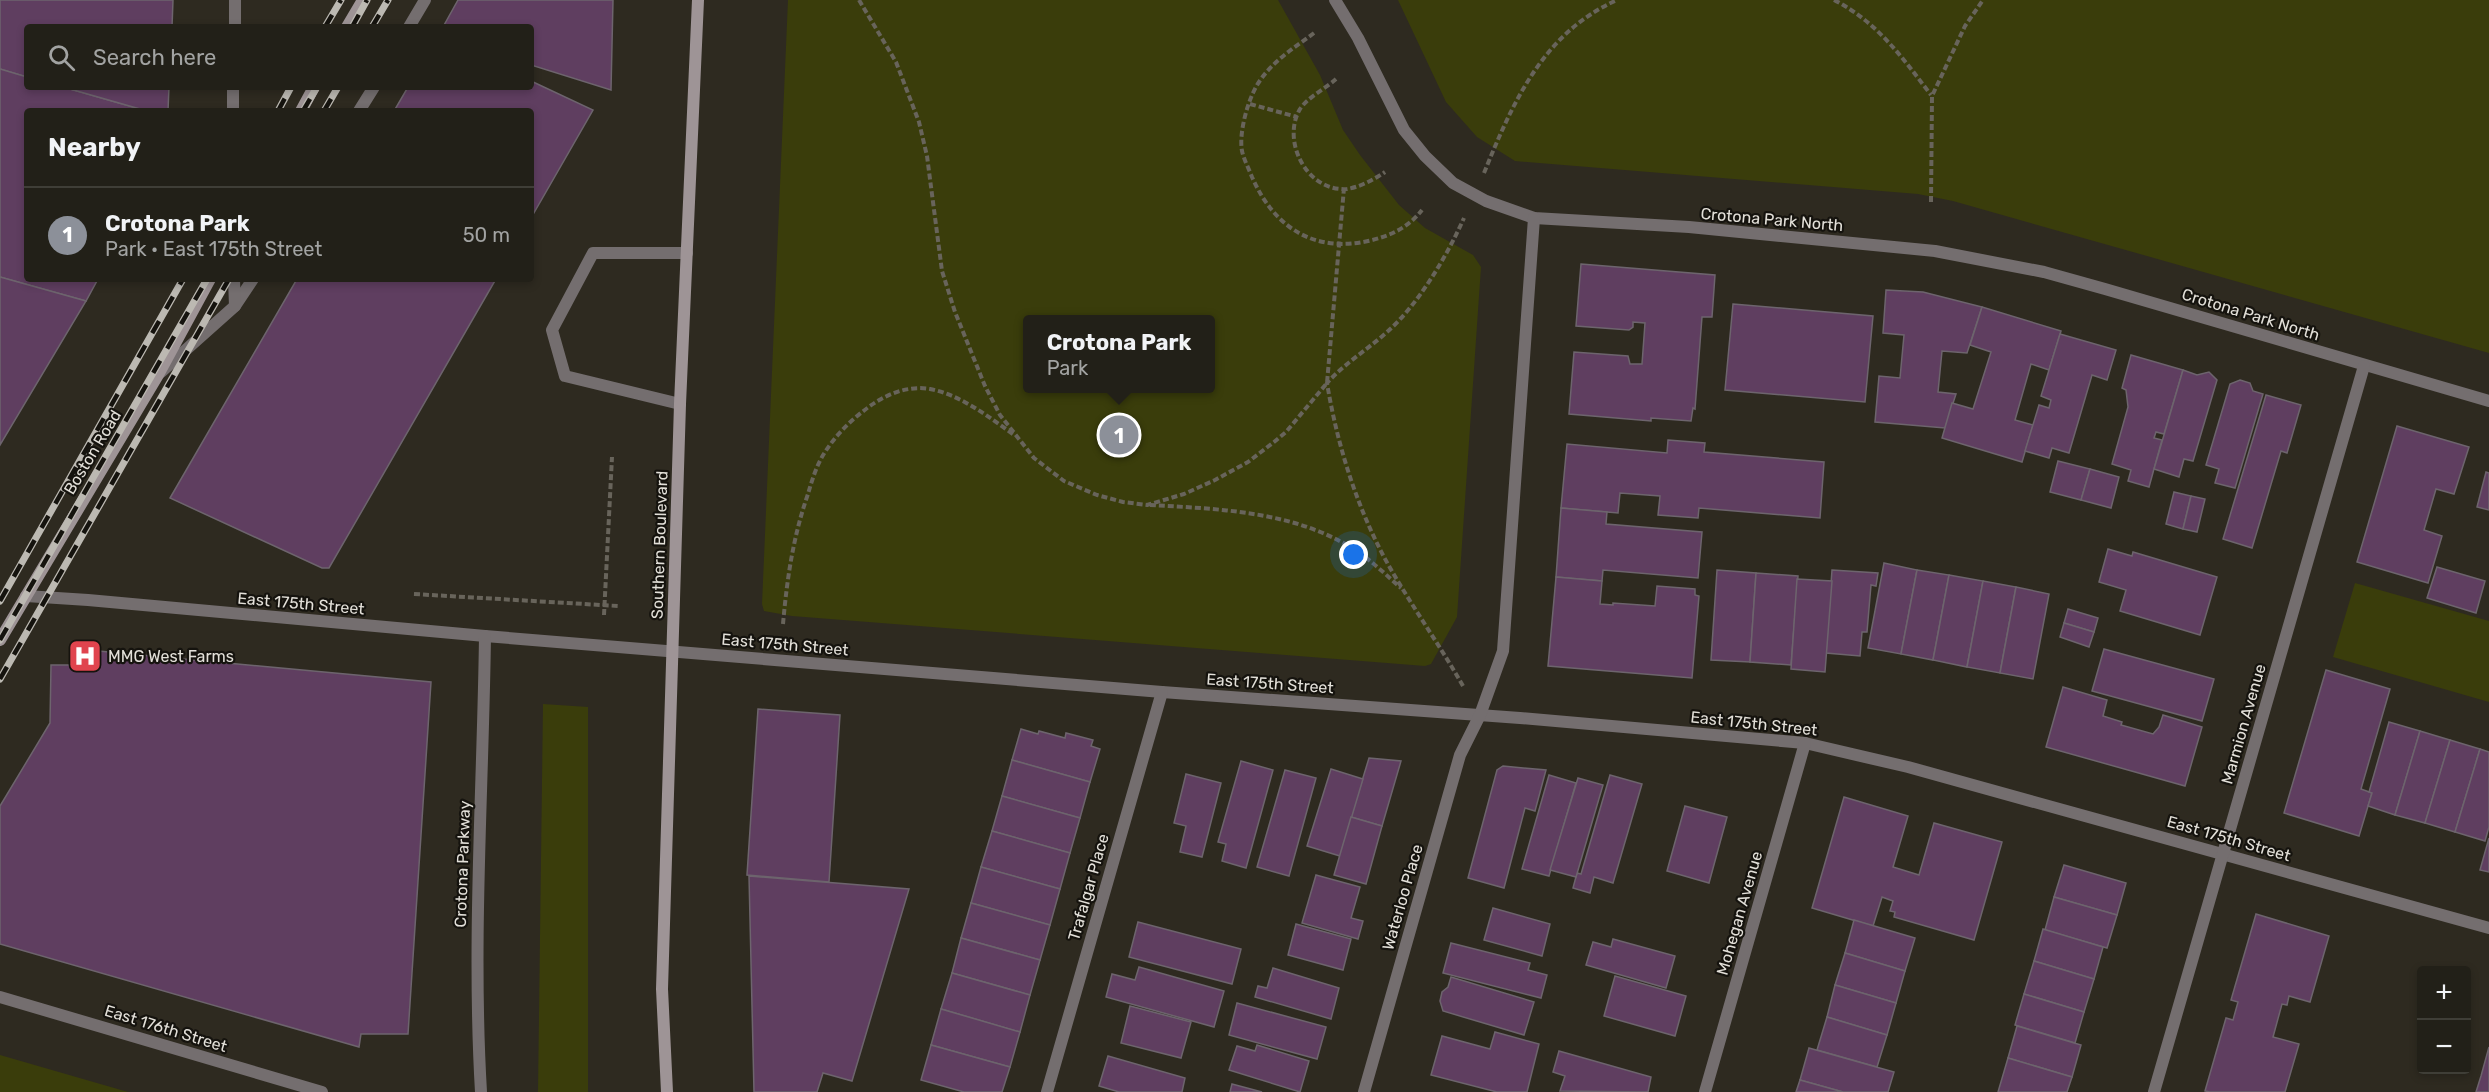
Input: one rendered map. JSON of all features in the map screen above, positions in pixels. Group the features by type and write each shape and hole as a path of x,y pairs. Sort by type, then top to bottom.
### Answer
{"main road":[{"path":"349,24 363,0"},
{"name":"Southern Boulevard","path":"667,1092 662,989 680,404 698,0"},
{"path":"303,108 312,90"},
{"name":"Boston Road","path":"0,640 158,375 208,282"}],"street":[{"path":"235,0 235,24"},
{"path":"412,24 425,0"},
{"name":"Crotona Park North","path":"1335,0 1358,38 1404,130 1425,156 1453,183 1486,201 1534,218 1689,227 1935,251 2064,278 2489,401"},
{"path":"233,90 233,108"},
{"path":"361,108 372,90"},
{"path":"1480,715 1503,651 1534,218"},
{"path":"680,404 565,376 552,330 593,252 687,253"},
{"path":"234,282 236,306"},
{"path":"158,375 236,306 251,282"},
{"name":"Marmion Avenue","path":"2154,1092 2364,366"},
{"name":"East 175th Street","path":"26,596 1162,692 1480,715 1806,743 1908,767 2489,928"},
{"name":"Crotona Parkway","path":"481,1092 477,1026 476,920 485,636"},
{"name":"Trafalgar Place","path":"1047,1092 1162,692"},
{"name":"Waterloo Place","path":"1364,1092 1460,755 1480,715"},
{"name":"Mohegan Avenue","path":"1705,1092 1806,743"},
{"name":"East 176th Street","path":"0,996 322,1092"}],"path":[{"path":"859,0 896,62 919,122 927,156 942,271 955,312 985,386 1000,415 1034,458 1064,482 1114,500 1147,505 1243,512 1289,521 1326,534 1355,550 1403,590"},
{"path":"1491,156 1536,66 1561,39 1595,10 1617,0"},
{"path":"1834,0 1856,11 1886,38 1932,96"},
{"path":"1931,202 1932,96 1965,26 1983,0"},
{"path":"1314,33 1278,59 1253,92 1242,150 1267,205 1280,220 1296,232 1338,245 1388,236 1413,222 1422,210"},
{"path":"1336,79 1301,108 1294,125 1295,148 1303,168 1317,180 1332,187 1344,188 1374,179 1385,172"},
{"path":"1250,104 1297,117"},
{"path":"1344,188 1327,383 1340,446 1353,487 1383,554 1455,673"},
{"path":"1147,505 1205,485 1248,462 1286,432 1342,366 1388,332 1429,280 1457,233"},
{"path":"783,624 788,574 796,529 813,479 825,452 852,420 871,405 880,398 907,389 930,389 982,411 1019,439"},
{"path":"604,615 612,457"},
{"path":"414,594 618,606"},
{"path":"439,607 440,595"}],"shaded area":[{"path":"788,0 1278,0 1320,75 1343,130 1360,155 1399,205 1425,228 1473,255 1481,267 1457,617 1431,664 1425,666 792,616 764,611 762,604"},
{"path":"1398,0 2489,0 2489,353 1953,201 1918,194 1515,161 1477,137 1446,102"},
{"path":"2355,583 2489,621 2489,702 2333,657"},
{"path":"543,704 588,707 588,1092 538,1092"},
{"path":"0,1055 128,1092 0,1092"}],"building":[{"path":"0,0 173,0 172,24 24,24 24,76 0,69"},
{"path":"458,0 613,0 611,90 534,66 534,24 445,24"},
{"path":"0,69 24,76 24,90 74,90 136,108 24,108 24,282 96,282 86,301 0,277"},
{"path":"534,82 593,110 534,213 534,108 396,108 406,90 534,90"},
{"path":"74,90 169,90 168,108 136,108"},
{"path":"1581,264 1715,275 1712,317 1702,317 1695,409 1693,408 1691,421 1651,418 1651,421 1569,414 1574,352 1628,356 1630,364 1642,364 1645,323 1633,322 1633,327 1629,330 1576,326"},
{"path":"0,277 86,301 0,445"},
{"path":"295,282 494,282 329,568 322,568 170,498"},
{"path":"1886,290 1923,292 1982,307 1967,353 1942,351 1938,392 1956,394 1945,428 1875,422 1879,376 1900,378 1904,335 1883,333"},
{"path":"1733,304 1873,316 1865,402 1725,390"},
{"path":"1982,307 2061,331 2049,370 2031,364 2015,420 2033,425 2022,462 1942,438 1952,403 1973,409 1991,352 1970,345"},
{"path":"2060,334 2116,350 2107,380 2092,375 2069,453 2052,448 2049,458 2025,451 2039,405 2049,408 2051,400 2041,396"},
{"path":"2131,355 2183,370 2164,434 2156,432 2154,438 2162,440 2149,487 2128,481 2131,470 2112,464 2128,407 2126,390 2122,388"},
{"path":"2183,370 2197,375 2209,372 2217,380 2193,461 2184,459 2179,477 2154,469"},
{"path":"2240,380 2250,383 2253,391 2263,394 2235,488 2215,483 2219,469 2206,465 2230,384"},
{"path":"2266,395 2301,405 2287,453 2281,451 2252,548 2223,539"},
{"path":"2397,426 2469,447 2454,494 2436,489 2424,530 2442,536 2428,583 2357,562"},
{"path":"1668,440 1705,443 1704,452 1824,462 1820,518 1699,508 1698,518 1658,515 1660,496 1620,493 1618,513 1561,508 1567,444 1667,453"},
{"path":"2058,461 2090,469 2081,500 2050,492"},
{"path":"2090,469 2119,477 2111,508 2081,500"},
{"path":"2486,472 2489,473 2489,510 2477,507"},
{"path":"2174,492 2191,496 2183,529 2166,524"},
{"path":"2191,496 2205,499 2197,532 2183,529"},
{"path":"1561,508 1607,512 1606,524 1702,532 1698,578 1603,570 1602,581 1556,577"},
{"path":"2108,549 2132,556 2133,552 2217,577 2200,635 2120,611 2126,590 2099,582"},
{"path":"1884,563 1917,570 1901,654 1868,648"},
{"path":"2437,567 2485,581 2476,613 2427,598"},
{"path":"1717,570 1756,573 1750,662 1711,660"},
{"path":"1832,570 1878,573 1876,586 1871,585 1867,632 1862,632 1860,656 1826,653"},
{"path":"1917,570 1949,575 1933,660 1901,654"},
{"path":"1756,573 1798,576 1791,665 1750,662"},
{"path":"1949,575 1983,581 1967,667 1933,660"},
{"path":"1556,577 1602,581 1600,604 1655,606 1657,586 1695,589 1695,595 1699,596 1692,678 1548,666"},
{"path":"1797,579 1832,581 1825,672 1791,669"},
{"path":"1983,581 2016,587 2000,673 1967,667"},
{"path":"2016,587 2049,594 2033,679 2000,673"},
{"path":"2068,609 2098,618 2094,632 2064,623"},
{"path":"2064,623 2094,632 2089,647 2060,637"},
{"path":"77,649 431,682 408,1034 361,1034 359,1047 0,944 0,806 50,723 51,665 70,665"},
{"path":"2104,649 2214,679 2202,721 2092,691"},
{"path":"2326,670 2390,689 2361,789 2372,793 2359,836 2284,813"},
{"path":"2063,687 2107,700 2103,716 2122,722 2121,725 2153,734 2159,727 2163,715 2202,727 2185,786 2046,747"},
{"path":"758,709 840,715 829,882 747,875"},
{"path":"2389,722 2420,731 2395,815 2368,806 2372,793 2369,792"},
{"path":"1021,729 1065,738 1066,733 1093,740 1091,746 1100,749 1090,782 1012,760"},
{"path":"2420,731 2450,740 2425,823 2395,815"},
{"path":"2450,740 2480,749 2455,832 2425,823"},
{"path":"2480,749 2489,752 2489,827 2485,841 2455,832"},
{"path":"1369,758 1401,761 1382,826 1351,817"},
{"path":"1012,760 1090,782 1080,818 1002,796"},
{"path":"1241,761 1273,770 1246,868 1222,861 1226,844 1218,842"},
{"path":"1503,766 1546,770 1535,811 1525,808 1504,888 1468,878 1497,770"},
{"path":"1331,769 1363,779 1340,856 1307,846"},
{"path":"1285,770 1316,778 1289,876 1257,867"},
{"path":"1186,774 1221,783 1202,857 1180,852 1186,826 1174,823"},
{"path":"1549,775 1576,783 1549,876 1522,869"},
{"path":"1610,775 1642,784 1613,883 1594,877 1590,893 1573,888 1577,873 1581,874"},
{"path":"1578,778 1603,785 1576,877 1550,870"},
{"path":"1002,796 1080,818 1070,853 992,831"},
{"path":"1844,797 1908,816 1893,867 1919,875 1934,823 2002,842 1974,940 1894,917 1895,912 1890,911 1893,901 1882,897 1873,926 1812,908"},
{"path":"1685,806 1727,817 1709,883 1667,871"},
{"path":"1351,817 1382,826 1366,884 1334,875"},
{"path":"992,831 1070,853 1060,889 981,867"},
{"path":"2489,838 2489,872 2480,870"},
{"path":"2064,865 2126,883 2117,915 2054,897"},
{"path":"981,867 1060,889 1050,925 971,903"},
{"path":"1316,875 1360,887 1351,918 1363,921 1358,939 1302,923"},
{"path":"749,876 909,889 852,1081 823,1073 817,1092 754,1092"},
{"path":"2054,897 2117,915 2107,948 2045,930"},
{"path":"971,903 1050,925 1040,960 961,938"},
{"path":"1493,908 1550,924 1542,956 1484,940"},
{"path":"2256,914 2329,936 2310,1002 2289,996 2287,1005 2282,1004 2273,1037 2299,1044 2285,1092 2205,1091 2226,1018 2233,1020 2238,1002 2231,1000"},
{"path":"1854,920 1915,938 1905,971 1845,953"},
{"path":"1138,922 1241,949 1232,984 1129,957"},
{"path":"1296,924 1351,939 1343,970 1288,955"},
{"path":"2043,929 2103,947 2094,979 2034,961"},
{"path":"961,938 1040,960 1030,995 952,973"},
{"path":"1613,939 1675,956 1666,988 1586,965 1593,942 1611,947"},
{"path":"1451,943 1530,963 1528,970 1547,975 1541,998 1443,973"},
{"path":"1845,953 1905,971 1896,1003 1835,985"},
{"path":"2034,961 2094,979 2084,1012 2024,994"},
{"path":"1139,967 1224,991 1214,1027 1106,997 1112,974 1135,980"},
{"path":"1273,968 1339,988 1331,1019 1255,997 1258,986 1267,988"},
{"path":"952,973 1030,995 1020,1032 941,1009"},
{"path":"1615,976 1686,996 1675,1036 1604,1016"},
{"path":"1451,977 1534,1002 1524,1035 1443,1011 1440,1001 1442,992 1448,987"},
{"path":"1835,985 1896,1003 1887,1035 1827,1017"},
{"path":"2024,994 2084,1012 2075,1043 2015,1025"},
{"path":"1237,1003 1326,1027 1317,1059 1229,1035"},
{"path":"1130,1006 1191,1022 1181,1058 1121,1043"},
{"path":"941,1009 1020,1032 1010,1067 931,1045"},
{"path":"1827,1017 1887,1035 1877,1067 1817,1050"},
{"path":"2017,1026 2081,1045 2072,1077 2008,1058"},
{"path":"1495,1032 1539,1044 1527,1092 1497,1092 1431,1075 1442,1036 1490,1049"},
{"path":"931,1045 1010,1067 1002,1092 964,1092 921,1080"},
{"path":"1257,1045 1309,1061 1300,1092 1229,1070 1237,1046 1255,1051"},
{"path":"2489,1047 2489,1092 2476,1092 2481,1076"},
{"path":"1809,1048 1894,1072 1888,1092 1843,1092 1800,1080"},
{"path":"1559,1051 1651,1077 1648,1092 1560,1091 1565,1076 1553,1072"},
{"path":"1108,1056 1185,1078 1182,1092 1119,1092 1099,1086"},
{"path":"2008,1058 2072,1077 2067,1092 1998,1092"},
{"path":"1800,1080 1843,1092 1796,1092"},
{"path":"1232,1084 1262,1092 1230,1092"}],"railway":[{"path":"327,24 341,0"},
{"path":"354,24 367,0"},
{"path":"374,24 388,0"},
{"path":"280,108 289,90"},
{"path":"305,108 315,90"},
{"path":"326,108 336,90"},
{"path":"0,601 181,282"},
{"path":"0,640 205,282"},
{"path":"0,679 227,282"}],"place":[{"name":"Crotona Park","path":"1119,435"},
{"name":"MMG West Farms","path":"85,656"}]}
